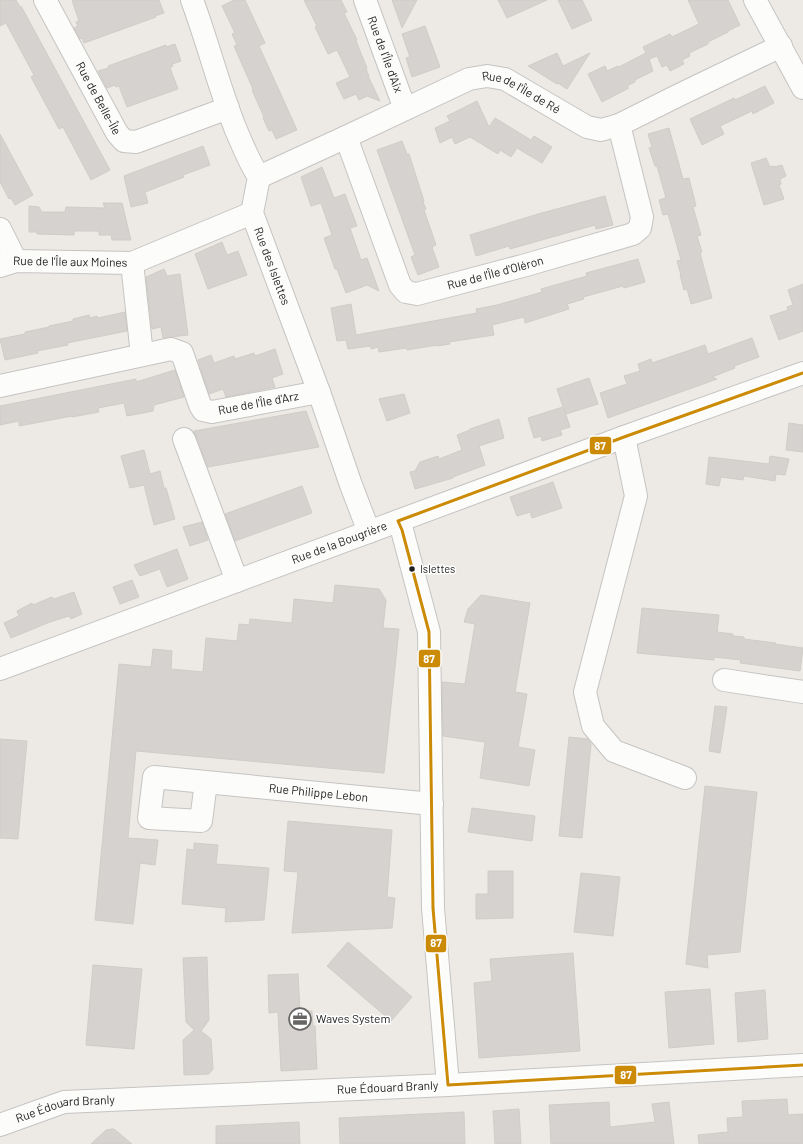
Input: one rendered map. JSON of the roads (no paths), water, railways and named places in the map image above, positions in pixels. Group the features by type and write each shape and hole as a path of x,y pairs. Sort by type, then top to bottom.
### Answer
{"street":[{"name":"Rue de Belle-Île","path":"45,0 116,133 124,141 136,142 228,108"},
{"path":"192,0 228,108 250,163 259,177"},
{"name":"Rue de l'Île d'Aix","path":"365,0 405,109"},
{"path":"755,0 803,88"},
{"name":"Rue de l'Île de Ré","path":"259,177 469,79 487,76 505,79 587,127 601,130 619,125 781,46"},
{"name":"Rue de l'Île d'Oléron","path":"346,137 400,285 406,292 417,294 526,265 633,234 640,228 642,217 619,125"},
{"name":"Rue des Islettes","path":"259,177 252,213 319,392 369,532"},
{"name":"Rue de l'Île aux Moines","path":"8,264 132,263 252,213"},
{"path":"0,229 8,264"},
{"path":"132,263 142,355"},
{"name":"Rue de l'Île d'Arz","path":"0,386 171,349 182,354 203,410 212,412 319,392"},
{"name":"Rue de la Bougrière","path":"1,664 237,580 624,437 803,373"},
{"path":"624,437 636,496 585,692 593,726 614,750 685,778"},
{"path":"184,439 237,580"},
{"path":"398,521 402,530 429,632 433,908 448,1085"},
{"path":"724,680 803,692"},
{"name":"Rue Philippe Lebon","path":"206,782 432,804"},
{"name":"Rue Édouard Branly","path":"0,1125 64,1102 448,1085 803,1065"}],"place":[{"name":"Islettes","path":"412,569"},
{"name":"Waves System","path":"300,1019"}]}
